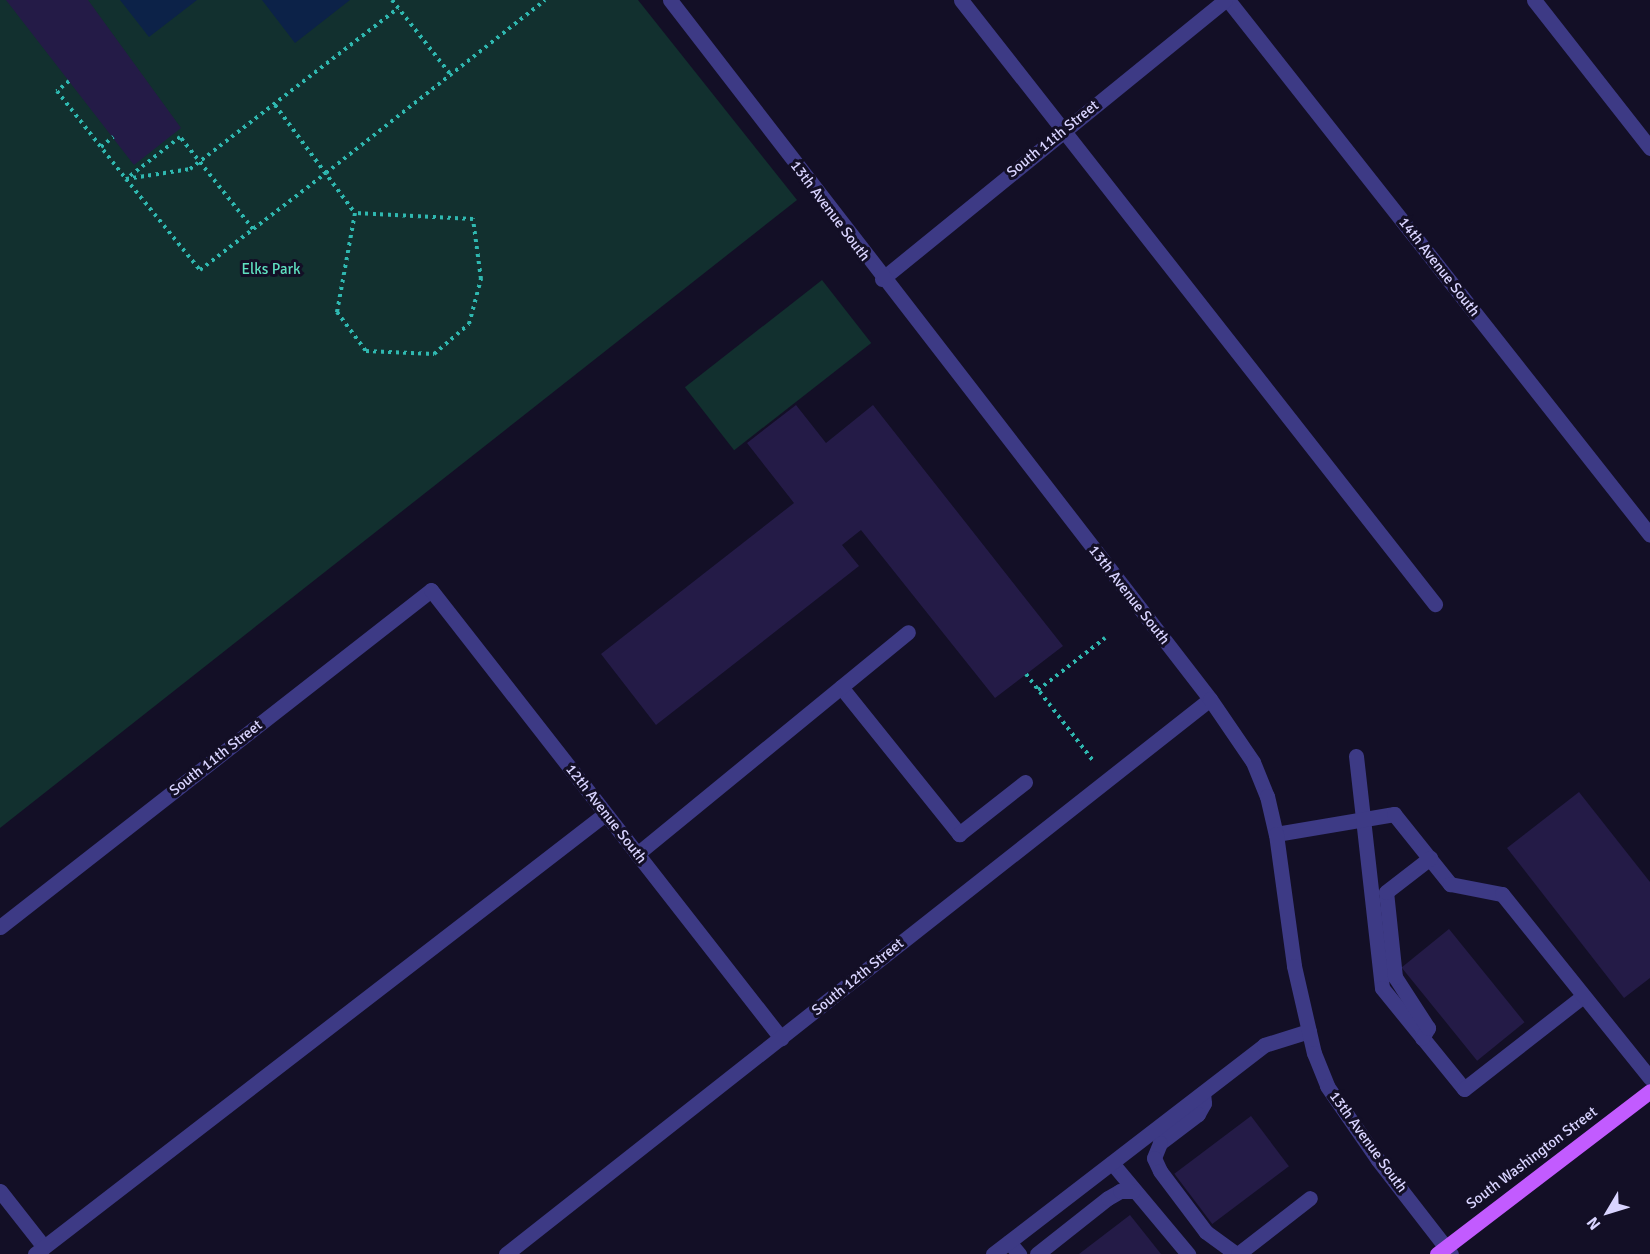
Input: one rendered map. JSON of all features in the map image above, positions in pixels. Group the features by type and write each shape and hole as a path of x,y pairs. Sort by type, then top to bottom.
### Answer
{"main road":[{"name":"South Washington Street","path":"1445,1252 1650,1091"}],"street":[{"name":"13th Avenue South","path":"670,0 882,279 1210,699 1253,762 1267,796 1276,834 1294,966 1309,1031 1327,1086 1344,1114 1445,1252"},
{"path":"961,0 1061,132 1435,604"},
{"name":"South 11th Street","path":"882,279 1227,0"},
{"name":"14th Avenue South","path":"1227,0 1650,535"},
{"path":"1534,0 1650,148"},
{"name":"South 11th Street","path":"0,927 431,590"},
{"name":"12th Avenue South","path":"431,590 781,1038"},
{"path":"637,854 908,632"},
{"path":"841,687 959,834 1025,782"},
{"name":"South 12th Street","path":"506,1254 1210,699"},
{"path":"1356,756 1382,988 1464,1089 1583,996"},
{"path":"0,1191 39,1250 605,814"},
{"path":"1276,834 1394,814 1450,884 1502,894 1650,1078"},
{"path":"1422,1038 1428,1028 1395,977 1386,892 1430,858"},
{"path":"993,1254 1014,1248 1112,1163 1264,1046 1309,1031"},
{"path":"1203,1093 1204,1103 1198,1114 1160,1143 1154,1158 1160,1171 1206,1232 1237,1254 1310,1198"},
{"path":"1112,1163 1132,1191 1147,1201 1188,1254"},
{"path":"1037,1254 1119,1191 1132,1191"}],"path":[{"path":"392,0 451,75"},
{"path":"69,81 57,91 200,270 545,0"},
{"path":"126,179 190,169 398,8"},
{"path":"275,105 355,213 337,312 366,351 434,354 469,324 481,279 473,219 355,213"},
{"path":"101,147 113,137"},
{"path":"126,179 180,137 253,229"},
{"path":"1038,690 1105,638"},
{"path":"1026,674 1107,779"}],"green space":[{"name":"Elks Park","path":"0,0 638,0 797,200 0,828"},
{"path":"822,280 871,343 734,450 685,387"}],"water":[{"path":"120,0 197,0 149,37"},
{"path":"262,0 350,0 295,43"}],"building":[{"path":"6,0 88,0 181,128 134,165"},
{"path":"796,405 826,443 873,405 1063,646 995,698 861,530 842,545 859,566 656,725 601,654 794,503 747,443"},
{"path":"1579,792 1650,882 1650,978 1624,998 1507,848"},
{"path":"1449,929 1525,1022 1477,1061 1402,967"},
{"path":"1251,1116 1289,1166 1212,1224 1174,1174"},
{"path":"1130,1215 1161,1254 1079,1254"}]}
